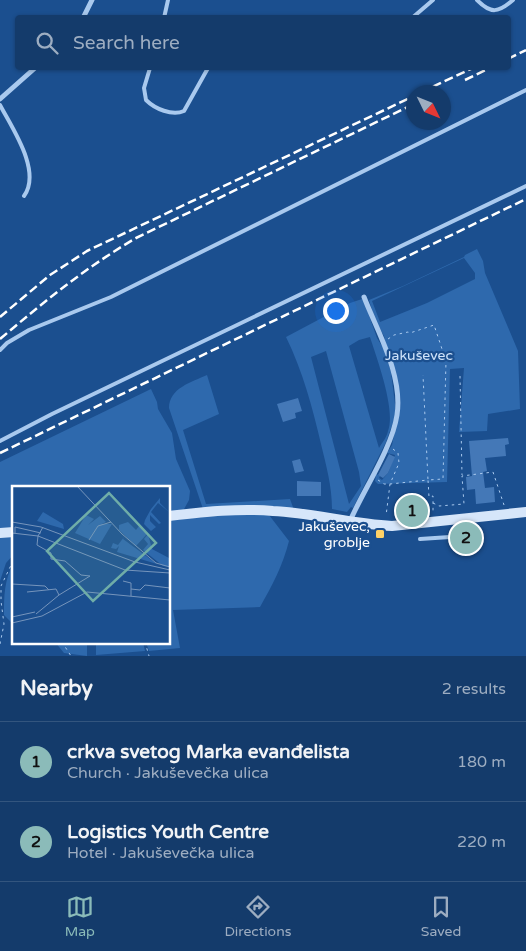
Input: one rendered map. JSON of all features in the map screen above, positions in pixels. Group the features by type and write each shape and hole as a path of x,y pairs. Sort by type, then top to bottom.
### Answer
{"main road":[{"path":"170,516 226,510 276,511 392,526 526,512"}],"street":[{"path":"84,15 92,0"},
{"path":"0,99 33,70"},
{"path":"350,521 389,446 397,414 394,380 390,363 364,297"}],"lane":[{"path":"165,15 168,0"},
{"path":"416,15 433,0"},
{"path":"477,0 488,10 493,11 514,0"},
{"path":"149,70 144,88 146,100 158,108 178,113 184,111 207,70"},
{"path":"0,350 7,343 29,330 112,297 526,90"},
{"path":"0,105 23,147 30,179 28,190 24,196"},
{"path":"0,441 52,414 526,186"},
{"path":"420,539 450,537"}],"path":[{"path":"377,476 378,480 384,484 442,479 446,361 434,325 410,333 394,335 388,340"},
{"path":"423,375 429,497 432,496 434,517"},
{"path":"433,503 439,506 464,504 460,376"},
{"path":"386,520 390,484 399,463 398,453 389,446"},
{"path":"462,476 493,472 502,496 505,511"},
{"path":"0,644 4,624 1,586 12,563"},
{"path":"63,644 71,656"}],"green space":[{"name":"Jakuševec","path":"477,249 483,261 485,273 518,351 520,409 488,414 487,431 459,432 464,368 450,369 447,482 378,484 375,481 376,474 382,480 388,473 395,455 387,453 392,445 399,411 384,336 375,320 369,300 403,286","holes":["464,258 475,273 475,279 427,303 380,322 372,301"]},
{"path":"362,299 377,338 385,351 391,372 395,417 386,442 353,508 351,507 347,512 332,509 328,476 314,416 302,376 286,337 350,303","holes":["370,337 385,384 390,411 390,422 386,438 379,448 349,346 359,340","326,351 359,472 361,486 349,504 311,357"]},
{"path":"207,375 219,414 183,430 206,504 290,499 294,510 203,509 169,408 170,401 177,391 188,383"},
{"path":"151,389 158,409 172,433 176,459 190,491 189,500 183,511 170,512 170,486 12,486 12,528 0,530 0,462"},
{"path":"233,514 269,515 289,541 277,575 260,607 173,610 180,648 149,651 147,644 170,644 170,519"},
{"path":"12,535 12,556 6,563 0,581 0,537"},
{"path":"12,567 12,623 4,615 6,582"},
{"path":"57,644 87,644 87,656 64,653"},
{"path":"96,644 143,644 145,651 96,655"}],"building":[{"path":"298,398 302,411 295,413 296,418 283,422 277,404"},
{"path":"508,438 509,444 505,445 506,456 485,458 487,471 483,472 485,488 494,487 495,502 476,504 475,489 467,490 466,477 472,476 469,441"},
{"path":"389,454 395,457 388,473 383,478 378,475"},
{"path":"300,459 304,471 295,473 292,461"},
{"path":"297,481 321,482 321,496 297,496"},
{"path":"414,500 415,504 423,502 426,514 401,518 399,509 406,507 405,502"},
{"path":"476,528 476,551 467,552 467,547 457,547 455,530"}],"railway":[{"path":"511,58 526,50"},
{"path":"436,85 469,70"},
{"path":"465,80 486,70"},
{"path":"0,317 50,275 87,251 406,100"},
{"path":"0,339 66,286 136,238 406,108"},
{"path":"0,453 526,199"}],"place":[{"name":"crkva svetog Marka evanđelista","path":"412,511"},
{"name":"Jakuševec, groblje","path":"380,534"},
{"name":"Logistics Youth Centre","path":"466,538"}]}
